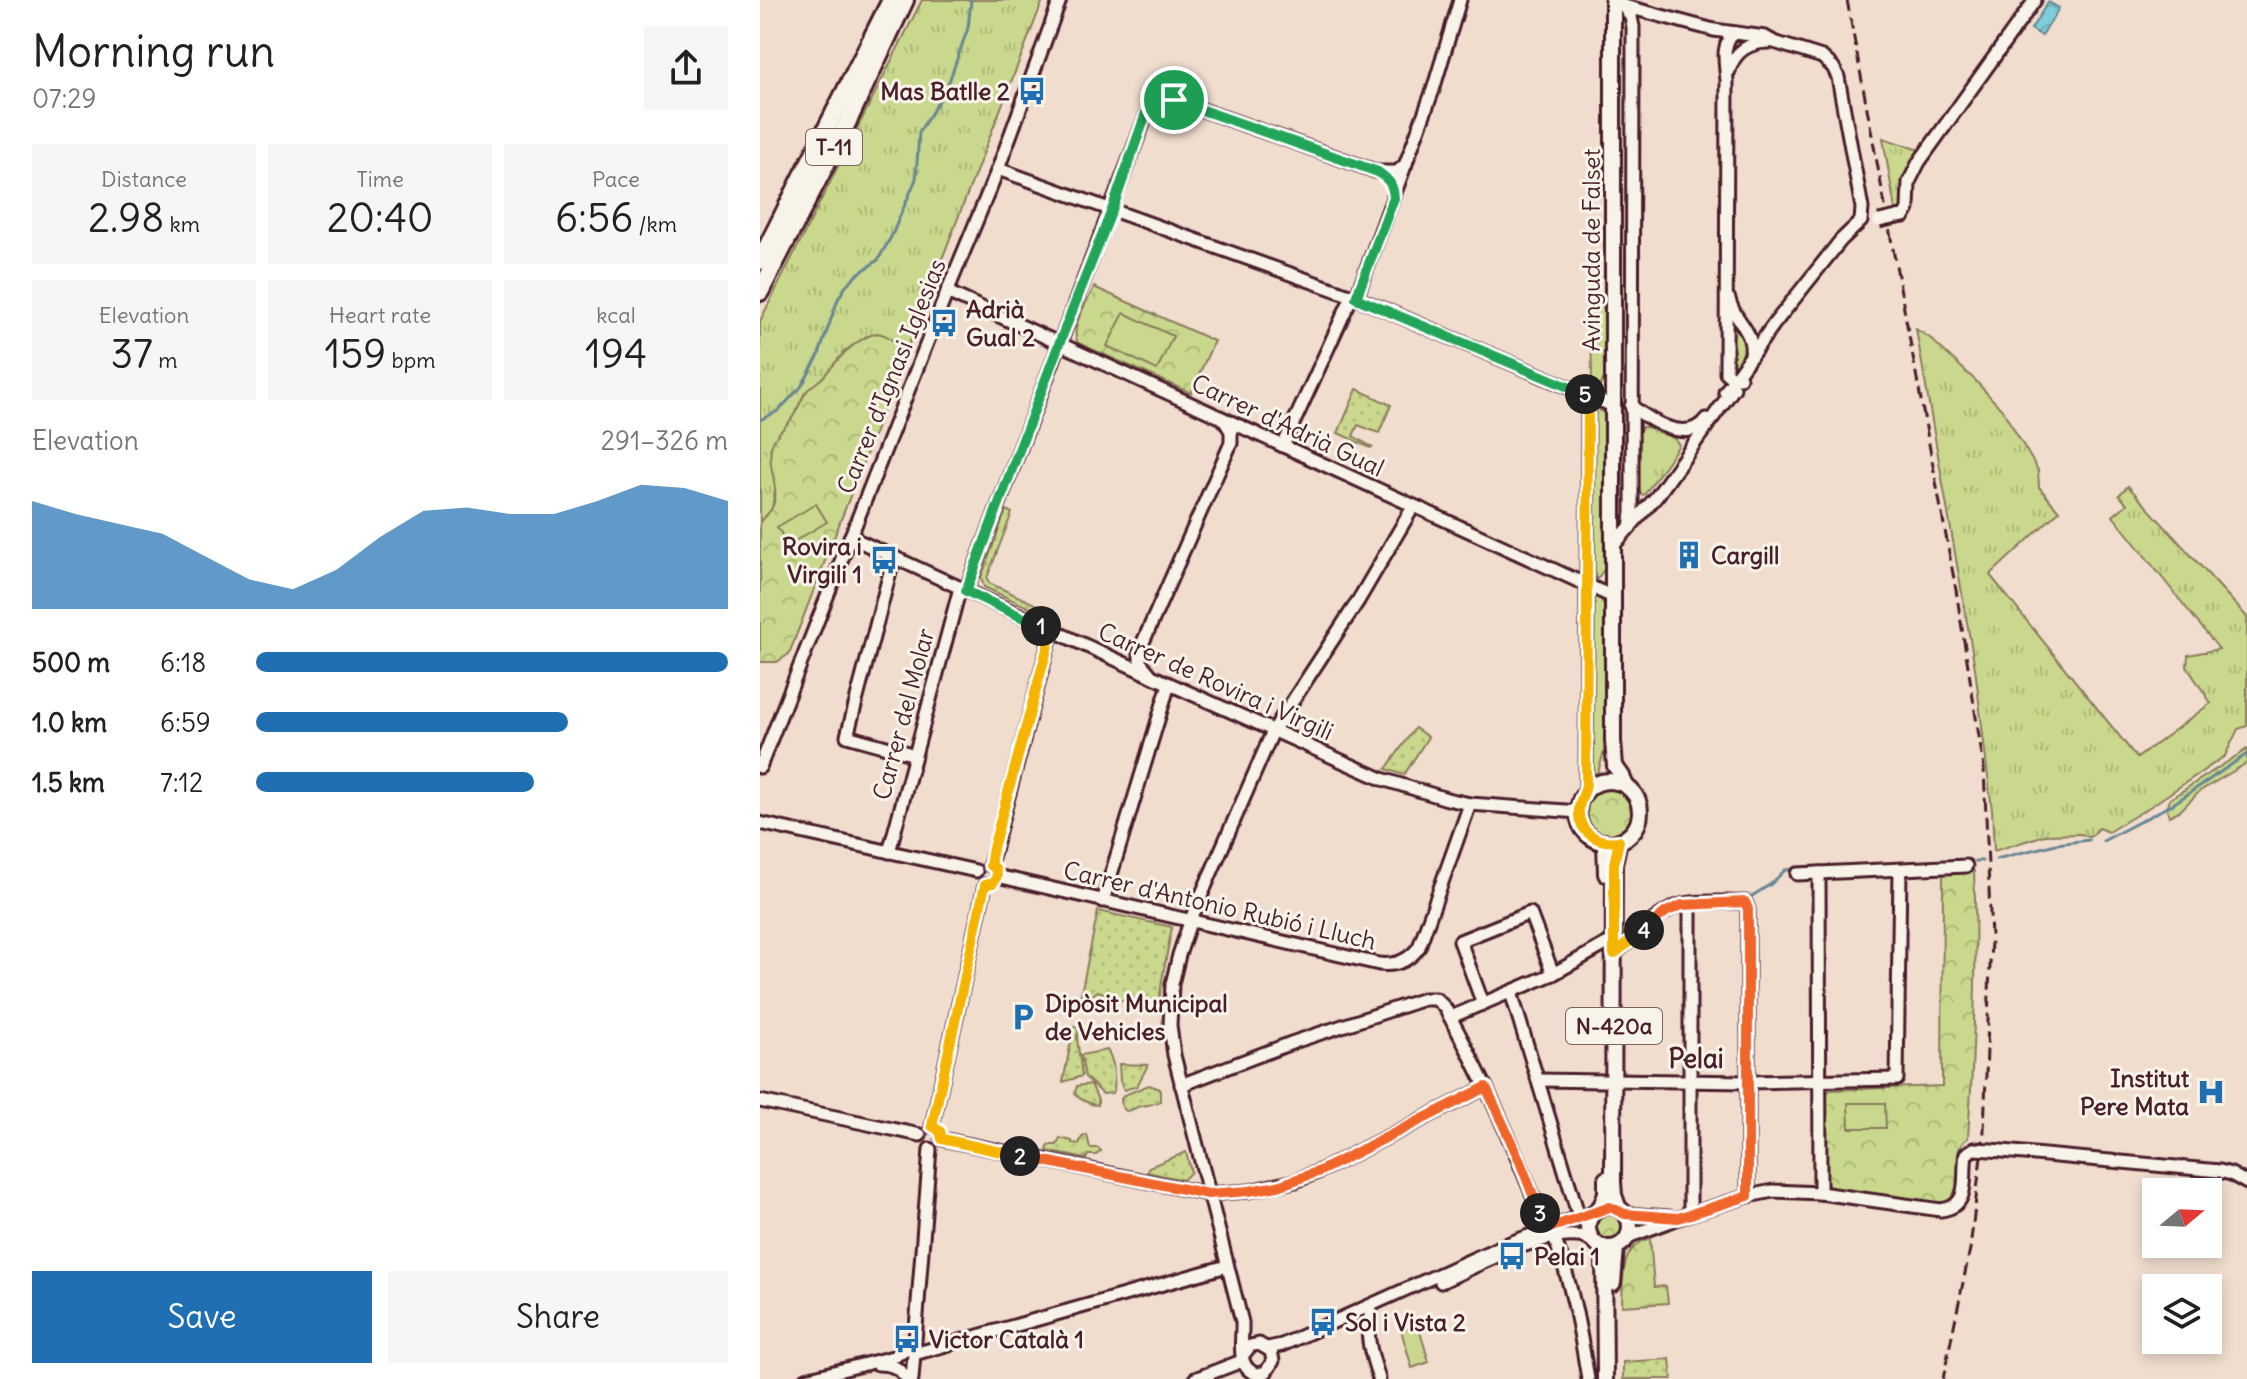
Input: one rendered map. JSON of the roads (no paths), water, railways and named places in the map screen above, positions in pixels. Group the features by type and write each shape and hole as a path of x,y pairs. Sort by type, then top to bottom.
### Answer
{"highway":[{"name":"T-11","path":"760,261 891,0"},
{"name":"T-11","path":"760,292 847,123 905,0"}],"main road":[{"name":"Avinguda de Falset","path":"1617,3 1613,741 1615,766 1625,784"},
{"name":"Avinguda de Falset","path":"1592,787 1608,763 1613,741"},
{"path":"1608,780 1625,784 1633,791 1640,807 1635,830 1627,837 1612,842 1592,838 1580,821 1579,807 1592,787 1608,780"},
{"name":"N-420a","path":"1610,1243 1590,1234 1589,1225 1606,1193 1612,842"},
{"name":"N-420a","path":"1605,1379 1610,1243 1630,1224 1614,1195 1609,1080"},
{"path":"1598,1210 1610,1207 1622,1212"},
{"name":"N-420a","path":"1610,1243 1613,1379"}],"street":[{"name":"Carrer d'Ignasi Iglesias","path":"760,767 998,169 1060,0"},
{"path":"1283,446 1354,297 1394,198 1442,64 1460,0"},
{"path":"1857,225 1904,216 1908,209 1909,182 1919,162 2035,0"},
{"path":"1613,546 1657,496 1774,324 1862,218 1837,73 1829,62 1754,34 1714,30 1617,3"},
{"name":"Avinguda de Falset","path":"1617,3 1631,17 1633,27 1630,528"},
{"path":"1727,81 1731,64 1744,43 1736,33"},
{"path":"1736,33 1729,36 1726,42 1726,283 1737,376"},
{"path":"1740,51 1760,42 1774,42"},
{"name":"Carrer del Molar","path":"889,852 963,589 1152,100 1169,98 1378,172"},
{"path":"1378,172 1397,172 1406,164"},
{"path":"998,169 1354,297 1613,406"},
{"path":"1378,172 1391,182 1394,198"},
{"path":"1726,283 1731,309 1744,325 1750,339 1751,356"},
{"name":"Carrer d'Adrià Gual","path":"947,292 1613,597"},
{"path":"1678,431 1699,427 1795,298"},
{"path":"1744,325 1761,329 1774,324"},
{"path":"1588,396 1587,585 1592,787"},
{"path":"1630,528 1685,449 1686,439 1678,431 1646,417 1631,406"},
{"path":"1223,420 1231,431 1231,443"},
{"path":"1154,677 1140,662 1140,649 1231,443 1251,432"},
{"path":"1249,1368 1242,1322 1174,1055 1170,1025 1172,984 1191,919 1273,731 1358,601 1413,507"},
{"name":"Carrer de Rovira i Virgili","path":"850,537 1382,779 1470,804 1579,812"},
{"path":"894,557 847,736 915,755"},
{"path":"990,865 1052,631"},
{"path":"1111,658 1128,656 1140,649"},
{"path":"1103,901 1169,684"},
{"name":"Carrer d'Antonio Rubió i Lluch","path":"997,876 1379,964 1398,963 1414,954 1423,937 1470,804"},
{"path":"760,823 976,871"},
{"path":"976,871 982,865 995,868 997,876 993,883 985,885"},
{"path":"1797,874 1966,866"},
{"path":"1538,1080 1747,1082 1897,1079 1900,870"},
{"path":"976,871 977,879 985,885"},
{"path":"1819,873 1820,1193"},
{"path":"932,1126 985,885"},
{"path":"1451,1017 1610,949 1666,912 1690,904 1745,902 1748,909 1748,1196"},
{"path":"1690,904 1690,1214"},
{"path":"1483,1004 1460,941 1530,913 1553,974"},
{"path":"1511,992 1579,1217"},
{"path":"1181,1085 1357,1020 1430,998 1441,1002 1486,1087 1568,1274 1588,1379"},
{"path":"942,1139 1208,1194 1249,1191 1295,1181 1320,1171 1486,1087"},
{"path":"760,1101 920,1135"},
{"path":"932,1126 940,1131 942,1139 938,1146 930,1149 922,1144 920,1135 924,1128 932,1126"},
{"path":"910,1379 930,1149"},
{"path":"1270,1352 1502,1246 1550,1233 1610,1243 1748,1196 1786,1190 1950,1209 1962,1198 1966,1154 1974,1149 2220,1171 2247,1183"},
{"path":"1270,1352 1510,1252 1598,1210"},
{"path":"1622,1212 1678,1218"},
{"path":"806,1379 870,1365 914,1350 1227,1266"},
{"path":"1371,1312 1368,1338 1379,1379"},
{"path":"1242,1322 1255,1344"},
{"path":"1195,1379 1249,1368 1266,1372 1270,1352 1264,1345 1255,1344 1245,1350 1249,1368"},
{"path":"870,1365 892,1365 910,1379"},
{"path":"1211,1379 1249,1368"}],"water":[{"path":"2048,2 2059,8 2042,36 2031,29"}],"waterway":[{"path":"760,420 778,411 801,387 818,357 838,299 847,284 878,260 891,237 916,179 919,132 946,90 968,28 971,0"},
{"path":"2103,841 2173,804 2247,754"},
{"path":"1996,859 2056,844 2089,840"},
{"path":"1975,861 1982,861"},
{"path":"1752,896 1785,870 1795,869"}],"railway":[{"path":"1847,0 1956,590 1984,768 1991,938 1984,1131 1970,1249 1943,1379"}],"place":[{"name":"Mas Batlle 2","path":"1032,91"},
{"name":"Adrià Gual 2","path":"944,323"},
{"name":"Cargill","path":"1689,555"},
{"name":"Rovira i Virgili 1","path":"884,560"},
{"name":"Dipòsit Municipal de Vehicles","path":"1023,1017"},
{"name":"Institut Pere Mata","path":"2211,1092"},
{"name":"Pelai 1","path":"1512,1256"},
{"name":"Sol i Vista 2","path":"1323,1322"},
{"name":"Victor Català 1","path":"907,1339"}],"district":[{"name":"Pelai","path":"1696,1058"}]}
